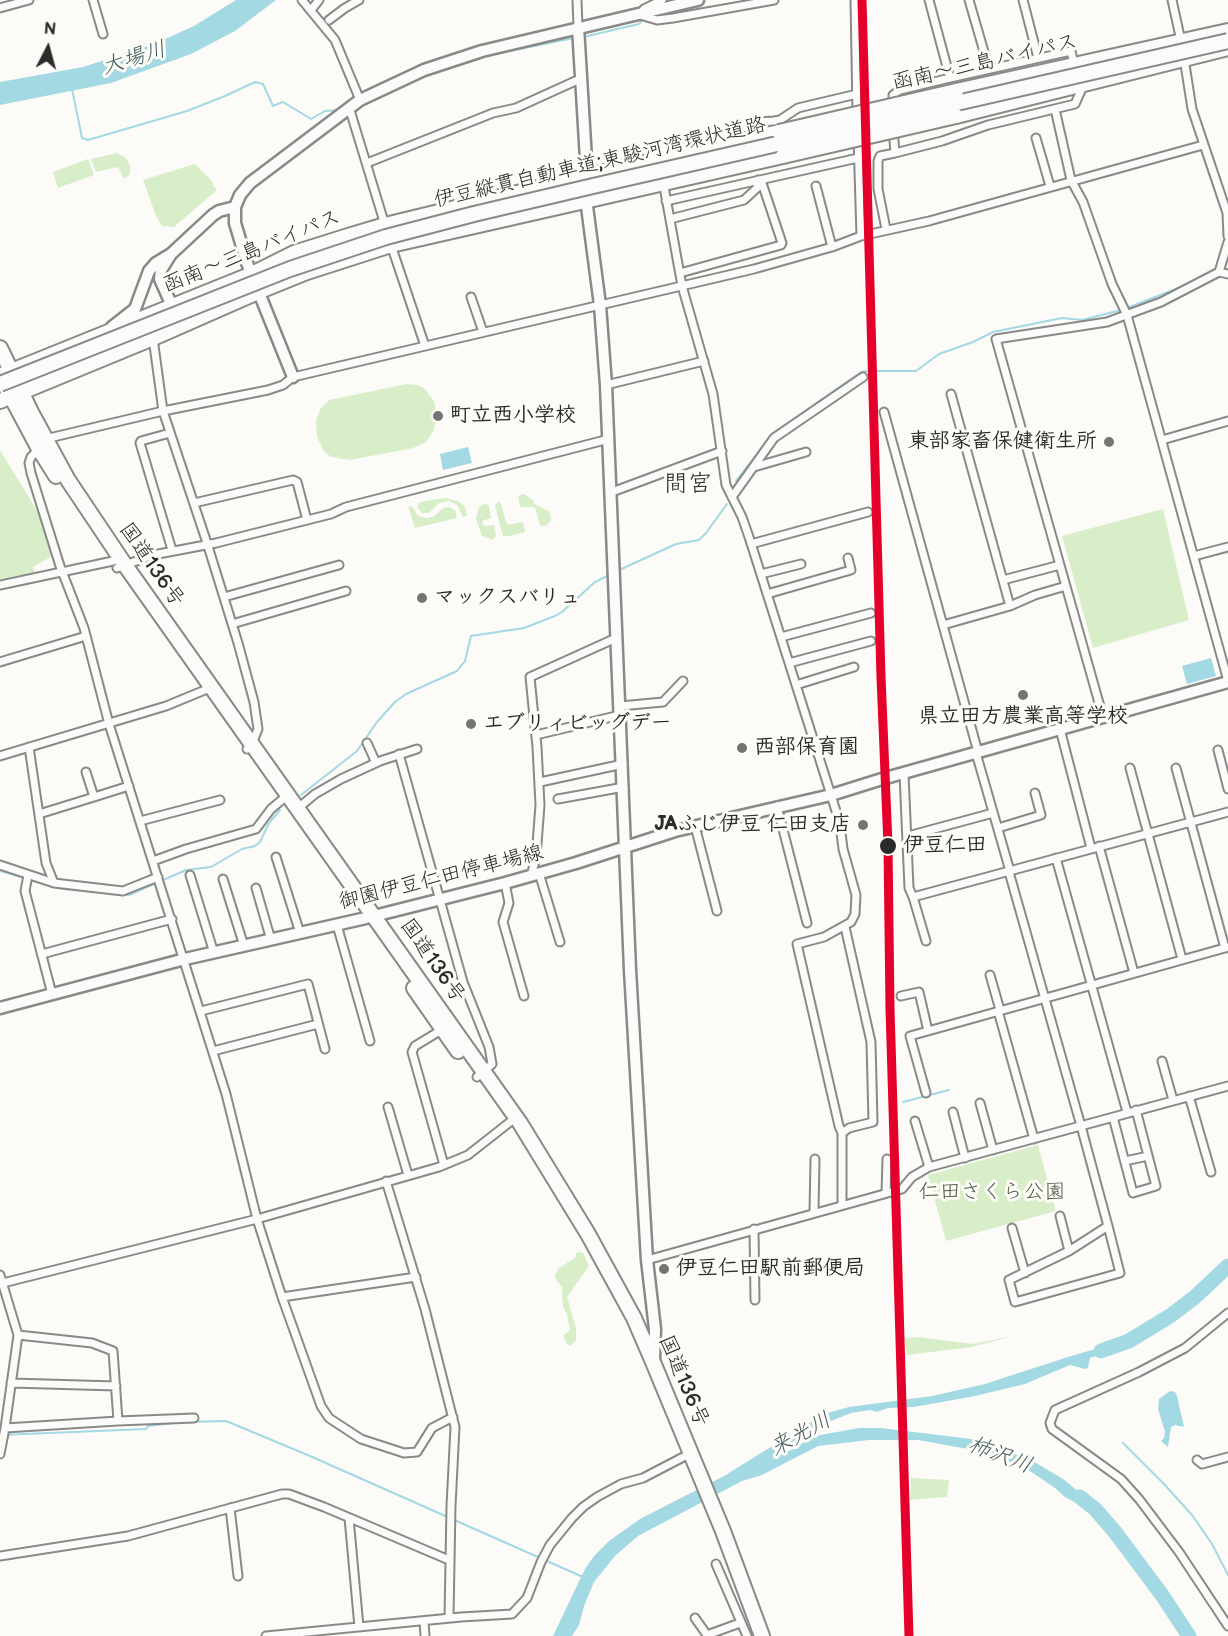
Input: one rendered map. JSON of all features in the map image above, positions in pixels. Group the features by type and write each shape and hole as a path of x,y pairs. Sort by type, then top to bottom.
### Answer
{"highway":[{"name":"函南～三島バイパス","path":"4,374 252,274 294,253 385,225 779,132 953,84 1074,64 1228,31"},
{"name":"伊豆縦貫自動車道;東駿河湾環状道路","path":"0,384 248,285 386,237 686,164 1228,41"},
{"name":"函南～三島バイパス","path":"11,396 307,272 391,245 956,116 1228,48"},
{"name":"国道136号","path":"0,348 4,374 11,396 68,480 118,565 205,690 250,746 283,799 296,810"},
{"name":"国道136号","path":"118,565 296,810 481,1075 547,1165 634,1318 652,1368 762,1636"},
{"name":"国道136号","path":"370,917 443,1029 481,1075 584,1243 652,1368"},
{"name":"国道136号","path":"716,1522 755,1636"}],"street":[{"path":"0,8 29,0"},
{"path":"93,0 103,34"},
{"path":"319,0 306,5 335,40 360,100"},
{"path":"329,20 359,0"},
{"path":"577,0 587,176 586,199 600,305 612,492 616,638 637,1106 647,1260 655,1329 652,1368"},
{"path":"293,377 252,274 235,223 235,207 240,195 250,183 349,107 424,70 482,51 638,14 660,5 698,0"},
{"path":"638,14 657,20 754,1 774,0"},
{"path":"855,0 861,236"},
{"path":"929,0 953,84"},
{"path":"969,0 988,69"},
{"path":"1023,0 1038,58"},
{"path":"1172,0 1192,109 1224,202 1228,236"},
{"path":"895,153 893,95 900,90 953,84 988,69 1071,51 1074,64"},
{"path":"367,163 493,113 516,108 582,78"},
{"path":"886,230 878,189 880,156 942,141 988,125 1075,104 1083,86"},
{"path":"660,160 666,143 733,132 757,122 780,120 795,108 857,94"},
{"path":"349,107 385,225"},
{"path":"1055,109 1071,180 1083,202 1112,284 1127,315 1228,682"},
{"path":"1036,138 1050,186"},
{"path":"453,1417 436,1425 422,1447 413,1454 395,1451 361,1439 329,1418 321,1406 257,1219 226,1094 109,724 86,636 62,573 29,463 31,457 42,444 163,411 268,390 283,385 293,377 754,269 832,247 861,236 929,221 1203,145"},
{"path":"666,201 858,158"},
{"path":"670,219 744,200 757,188 760,180"},
{"path":"680,273 781,245 760,180"},
{"path":"663,182 682,286 713,394 726,484 752,544 831,795 840,824 843,849 857,901 855,914 845,927 824,937 797,944 842,1132 842,1205"},
{"path":"816,186 832,247"},
{"path":"102,334 135,309 149,271 156,263 171,254 213,215 235,207"},
{"path":"1219,272 1228,242"},
{"path":"391,245 424,346"},
{"path":"171,254 161,270 160,279 172,306"},
{"path":"1103,717 996,339 1100,323 1177,295 1219,272 1228,274"},
{"path":"471,297 483,332"},
{"path":"153,338 163,411 224,597 258,720 258,729 250,746"},
{"path":"606,385 704,361"},
{"path":"732,497 774,438 863,377"},
{"path":"951,394 1010,606"},
{"path":"884,412 1081,1126 1108,1226 1120,1273 1015,1302 1009,1280 1069,1251 1108,1226"},
{"path":"1162,440 1228,421"},
{"path":"170,433 140,443 172,550"},
{"path":"0,585 118,565 172,550 216,543 609,439"},
{"path":"612,492 722,451"},
{"path":"753,467 806,452"},
{"path":"194,503 293,480 297,482 307,520"},
{"path":"752,544 868,512"},
{"path":"1194,556 1228,547"},
{"path":"767,594 851,570 848,558"},
{"path":"761,574 801,564"},
{"path":"224,597 339,565"},
{"path":"1003,580 1060,565"},
{"path":"943,625 1010,606 1035,595 1066,586"},
{"path":"232,624 346,591"},
{"path":"781,637 870,613"},
{"path":"0,662 86,636"},
{"path":"560,942 535,874 540,782 530,677 616,638"},
{"path":"789,663 872,641"},
{"path":"796,685 854,667"},
{"path":"536,735 620,711 663,702 683,681"},
{"name":"御園伊豆仁田停車場線","path":"0,1008 185,959 337,925 505,883 696,826 831,795 1228,682"},
{"path":"0,756 166,706 205,690"},
{"path":"1060,729 1134,973"},
{"path":"367,743 376,763"},
{"path":"29,747 46,863 54,883"},
{"path":"296,810 322,790 376,763 417,749"},
{"path":"1218,750 1228,789"},
{"path":"399,754 463,982 489,1047 492,1064 481,1075"},
{"path":"540,782 623,764"},
{"path":"1130,768 1182,959"},
{"path":"926,1093 910,1036 1226,947 1176,768"},
{"path":"86,772 93,797"},
{"path":"904,774 909,888 926,941"},
{"path":"39,814 129,786"},
{"path":"558,799 624,787"},
{"path":"998,828 1041,815 1035,793"},
{"path":"153,861 186,849 256,830 283,799"},
{"path":"140,821 220,800"},
{"path":"777,806 807,922"},
{"path":"913,897 1228,812"},
{"path":"908,836 993,813"},
{"path":"696,826 717,910"},
{"path":"276,857 300,933"},
{"path":"1056,858 1127,1112"},
{"path":"0,865 54,883 126,891 158,877"},
{"path":"28,875 25,891 52,994"},
{"path":"190,875 214,953"},
{"path":"223,879 244,946"},
{"path":"505,883 509,903 503,922 524,996"},
{"path":"256,888 271,940"},
{"path":"42,954 172,920"},
{"path":"337,925 370,1041"},
{"path":"842,1132 873,1122 871,1042 845,927"},
{"path":"990,975 1034,1139"},
{"path":"201,1011 308,984 325,1049"},
{"path":"901,996 919,992 928,1030"},
{"path":"213,1051 318,1023"},
{"path":"443,1029 414,1046 412,1052 444,1165"},
{"path":"1162,1061 1173,1100"},
{"path":"647,1260 902,1189 912,1178 929,1167 1228,1086"},
{"path":"1189,1096 1211,1172"},
{"path":"980,1103 993,1150"},
{"path":"388,1107 408,1175"},
{"path":"1113,1116 1133,1193 1156,1186 1136,1110"},
{"path":"953,1112 965,1158"},
{"path":"915,1121 929,1167"},
{"path":"3,1283 257,1219 444,1165 468,1155 510,1122"},
{"path":"1125,1161 1148,1156"},
{"path":"886,1193 887,1159"},
{"path":"814,1212 815,1160"},
{"path":"386,1181 416,1277 455,1427 450,1517 449,1618"},
{"path":"1060,1215 1069,1251"},
{"path":"1012,1228 1025,1273"},
{"path":"754,1229 755,1300"},
{"path":"0,1275 18,1335 0,1454"},
{"path":"282,1297 416,1277"},
{"path":"1228,1313 1185,1348 1139,1372 1055,1410 1050,1423 1052,1429 1121,1479 1139,1499 1179,1552 1228,1626"},
{"path":"18,1335 102,1345 113,1351 118,1421"},
{"path":"11,1383 116,1386"},
{"path":"5,1428 194,1418"},
{"path":"266,1636 512,1614 527,1598 550,1545 583,1507 621,1484 643,1478 690,1457"},
{"path":"1197,1460 1202,1464 1228,1457"},
{"path":"0,1556 128,1536 289,1494 449,1560"},
{"path":"230,1508 238,1576"},
{"path":"348,1518 359,1627"},
{"path":"716,1564 747,1636"},
{"path":"695,1618 707,1635 740,1623"},
{"path":"424,1621 425,1636"}],"green space":[{"path":"117,153 125,157 130,165 130,174 124,179 118,167 96,172 91,159"},
{"path":"88,159 94,175 58,188 53,172"},
{"path":"195,164 212,181 217,190 174,227 162,226 143,180"},
{"path":"407,384 418,385 425,389 434,401 437,419 433,432 426,442 413,448 350,460 331,457 324,451 317,437 316,420 321,408 329,400"},
{"path":"0,450 44,522 54,555 33,567 35,573 0,579"},
{"path":"524,494 534,501 533,503 550,512 551,520 546,526 541,526 535,507 520,507 518,496"},
{"path":"445,498 462,504 467,516 463,517 457,505 449,501 439,503 429,513 422,513 417,507 419,503 425,501"},
{"path":"498,501 507,525 523,522 525,532 503,536 495,506"},
{"path":"486,503 489,506 491,518 482,521 484,526 494,525 496,535 493,540 482,536 476,519 479,507"},
{"path":"412,506 418,516 426,518 433,517 443,508 449,507 455,510 457,518 415,528 408,507"},
{"path":"1163,509 1189,620 1093,648 1062,536"},
{"name":"仁田さくら公園","path":"1038,1145 1056,1211 946,1241 928,1175"},
{"path":"576,1253 583,1253 589,1266 567,1297 576,1328 576,1340 571,1346 567,1344 563,1336 570,1330 563,1307 562,1287 555,1275 559,1268 575,1258"},
{"path":"1013,1336 972,1347 907,1355 904,1338 918,1337 972,1344"},
{"path":"911,1478 949,1480 947,1497 910,1500"}],"water":[{"name":"大場川","path":"236,0 276,0 235,31 191,54 111,83 0,105 0,82 83,67 154,44 194,26"},
{"path":"468,447 472,463 443,470 440,454"},
{"path":"1211,658 1216,676 1187,684 1182,666"},
{"path":"1117,1343 1120,1348 1090,1358 1088,1368 1085,1369 1070,1365 1025,1384 975,1396 914,1407 851,1413 816,1427 783,1448 789,1451 815,1436 859,1428 881,1428 971,1439 1004,1449 1036,1463 1063,1479 1097,1507 1092,1512 1065,1497 1030,1471 985,1452 918,1440 869,1440 818,1446 762,1475 742,1481 638,1536 615,1556 594,1582 579,1625 572,1636 553,1636 585,1569 609,1541 640,1519 724,1476 824,1414 849,1407 932,1396 985,1384"},
{"path":"1170,1391 1175,1392 1177,1396 1184,1427 1175,1425 1171,1427 1168,1447 1161,1441 1165,1432 1158,1409 1159,1399"}],"waterway":[{"path":"663,3 672,0"},
{"path":"583,37 639,24 645,17"},
{"path":"480,57 574,38"},
{"path":"72,89 82,138 88,140 187,111 255,82 263,84 273,106 283,102 311,119 325,111 341,110"},
{"path":"1127,308 1191,283"},
{"path":"736,481 773,433 861,372 916,371 939,354 993,332 1062,318 1082,320 1121,310"},
{"path":"617,571 676,544 699,540 727,504"},
{"path":"301,795 357,751 377,722 395,702 406,694 457,671 465,661 471,636 524,628 555,616 595,582 609,575"},
{"path":"0,871 63,889 129,895 186,870 211,867 242,849 255,846 260,842 269,823 280,810"},
{"path":"903,1102 949,1090"},
{"name":"来光川","path":"1101,1351 1129,1341 1170,1316 1195,1297 1228,1266"},
{"path":"0,1435 146,1429 148,1426 183,1422 226,1421 583,1577"},
{"path":"1123,1443 1192,1515 1212,1544 1228,1575"},
{"name":"柿沢川","path":"1080,1497 1095,1509 1115,1532 1189,1636"}],"transit line":[{"path":"862,0 909,1636"}],"place":[{"name":"町立西小学校","path":"438,416"},
{"name":"東部家畜保健衛生所","path":"1109,442"},
{"name":"マックスバリュ","path":"422,598"},
{"name":"県立田方農業高等学校","path":"1023,695"},
{"name":"エブリィビッグデー","path":"471,724"},
{"name":"西部保育園","path":"742,748"},
{"name":"JAふじ伊豆 仁田支店","path":"863,825"},
{"name":"伊豆仁田","path":"888,846"},
{"name":"伊豆仁田駅前郵便局","path":"664,1269"}],"district":[{"name":"間宮","path":"688,485"}]}
